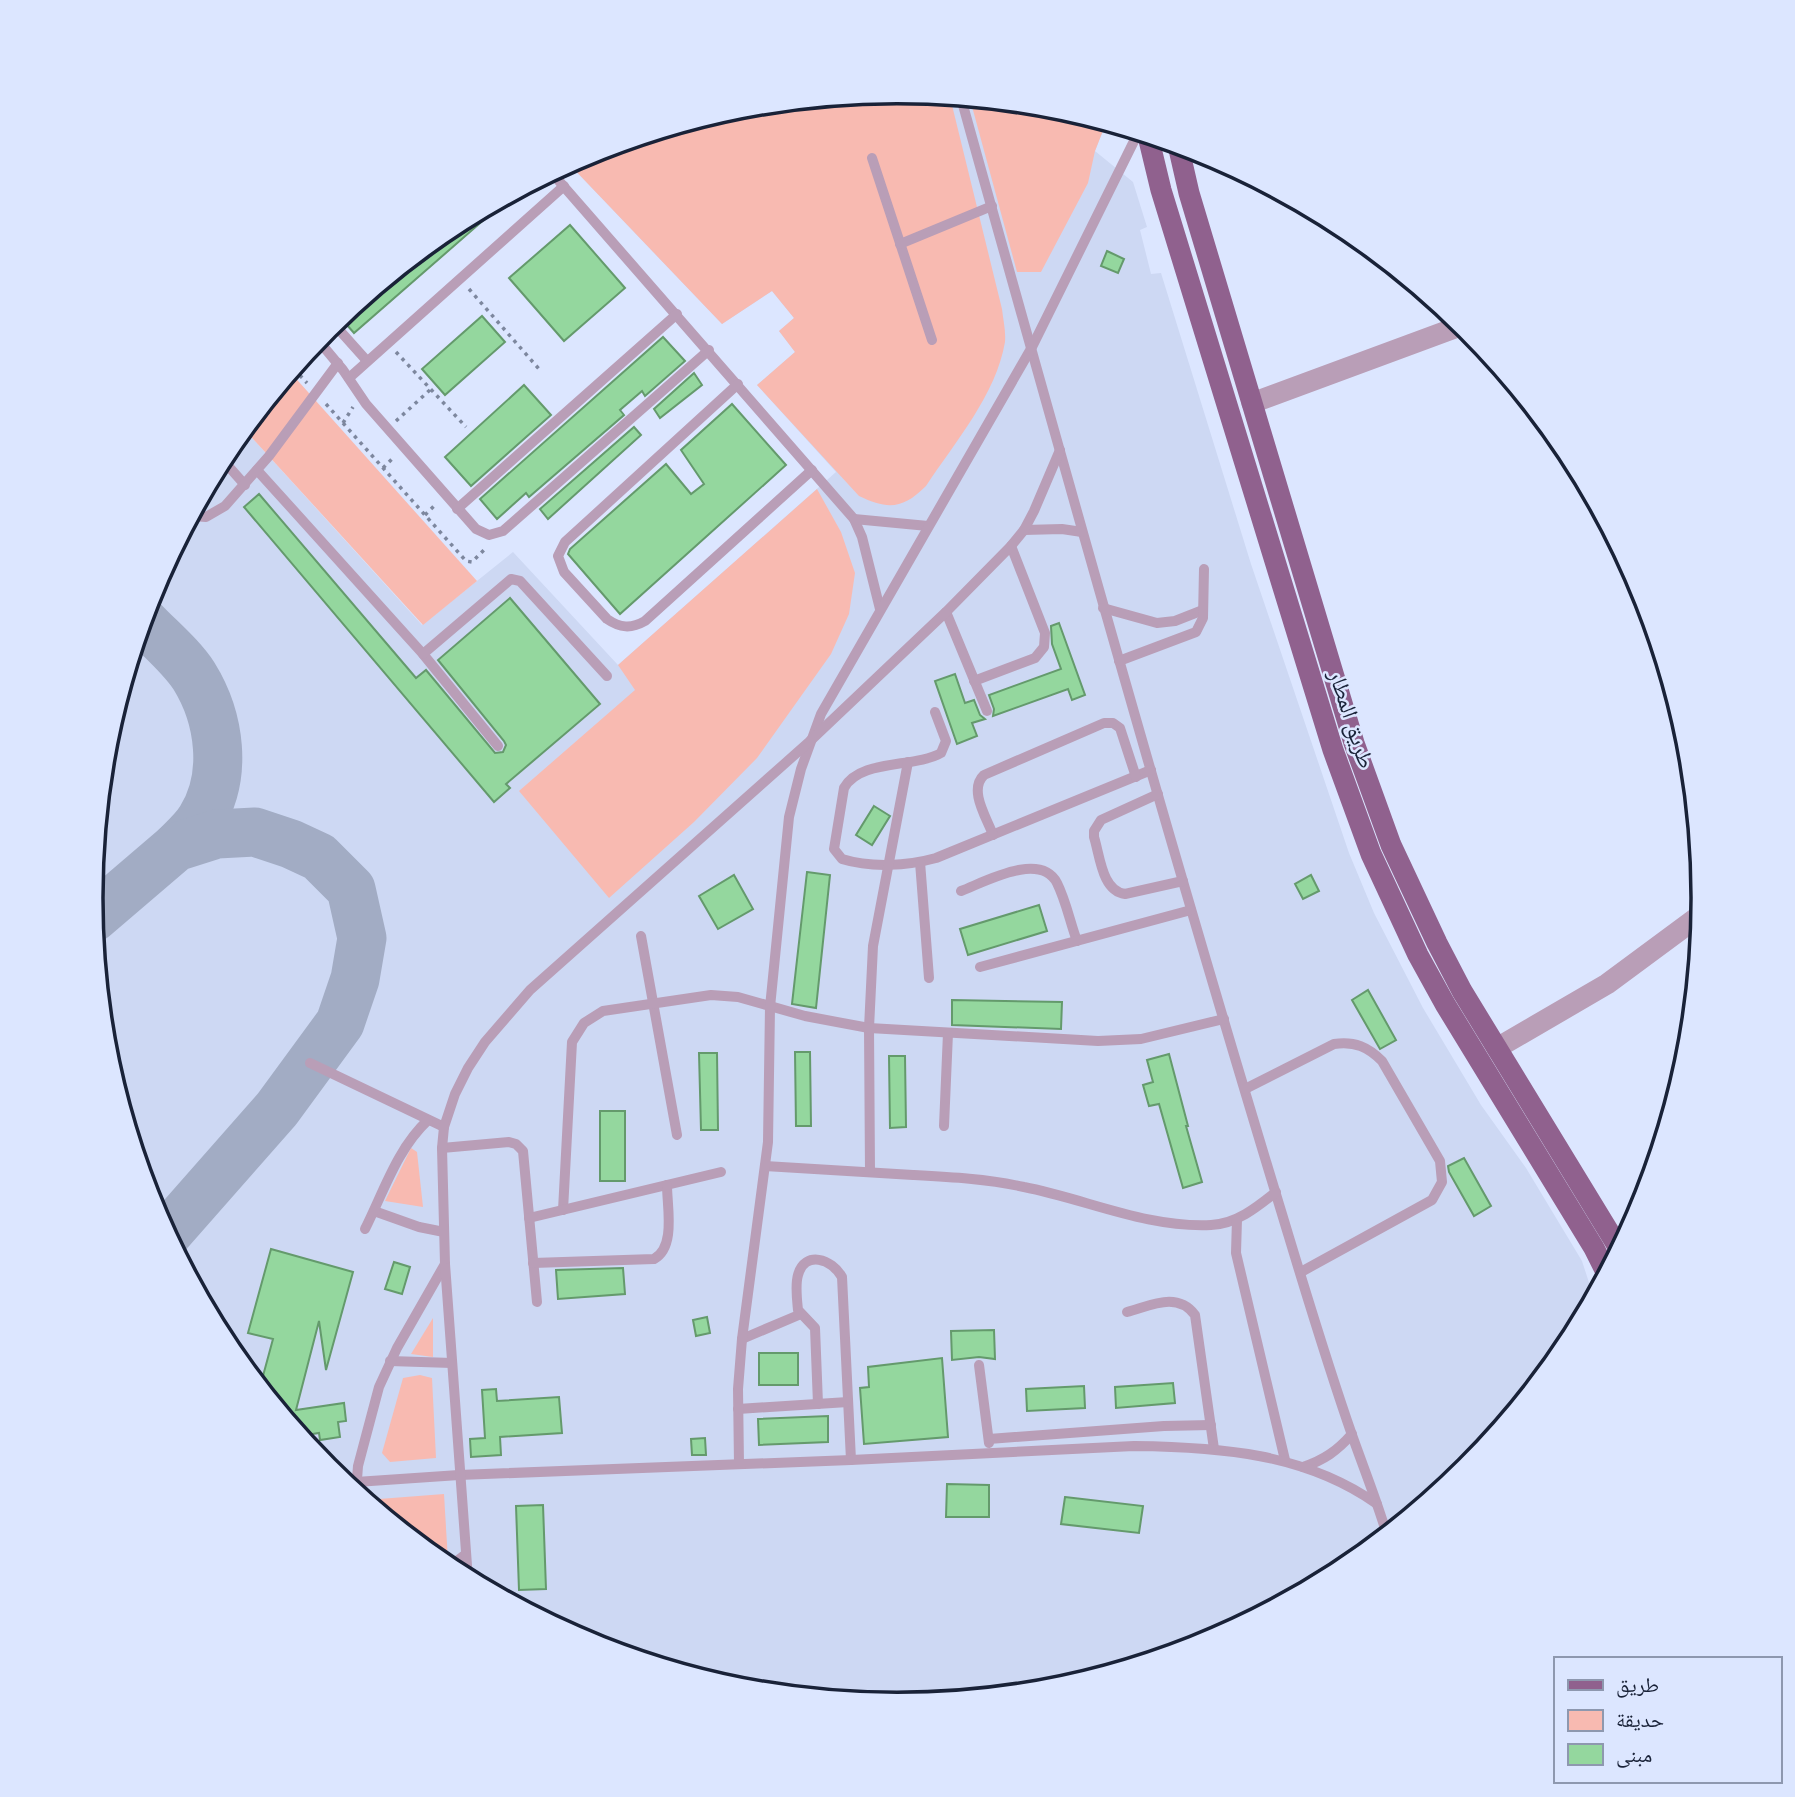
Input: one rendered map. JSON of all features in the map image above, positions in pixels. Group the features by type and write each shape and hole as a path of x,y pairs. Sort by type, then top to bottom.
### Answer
{"main road":[{"name":"طريق المطار","path":"1150,145 1161,190 1333,750 1371,854 1418,955 1445,1004 1602,1264"},
{"name":"طريق المطار","path":"1181,157 1189,192 1371,794 1402,870 1437,943 1497,1048 1616,1237"},
{"path":"1569,1208 1588,1196"}],"street":[{"path":"1252,403 1450,329"},
{"path":"1497,1048 1607,984 1691,922"}],"lane":[{"path":"964,107 1182,881 1301,1272 1384,1526"},
{"path":"739,1464 738,1409 742,1339 768,1142 770,1007 789,817 809,742 821,714 880,608 1032,346 1134,140"},
{"path":"872,158 932,340"},
{"path":"559,180 854,519 862,537 880,608"},
{"path":"349,378 564,186"},
{"path":"900,244 992,206"},
{"path":"457,509 677,314"},
{"path":"341,332 367,361"},
{"path":"325,348 360,397 457,509 482,533 496,534 503,531 709,350"},
{"path":"201,517 216,513 244,485 338,363"},
{"path":"738,384 565,542 558,556 564,572 607,619 615,625 636,626 645,621 812,470"},
{"path":"467,1566 444,1232 442,1149 444,1128 455,1094 479,1050 530,990 809,742 946,612 1010,546 1024,530 1060,450"},
{"path":"230,468 244,485"},
{"path":"257,470 423,654 498,746"},
{"path":"854,519 928,526"},
{"path":"1024,530 1082,531"},
{"path":"974,681 1035,658 1044,647 1045,633 1010,546"},
{"path":"1119,661 1196,632 1201,625 1203,610 1204,569"},
{"path":"423,654 511,579 515,579 520,581 607,676"},
{"path":"1104,608 1166,623 1203,610"},
{"path":"946,612 987,711"},
{"path":"1166,623 1170,643"},
{"path":"935,712 946,741 944,749 937,756 861,772 853,775 844,788 834,849 837,855 848,861 888,864 920,862 1151,770"},
{"path":"993,835 977,791 979,779 1104,723 1113,723 1120,729 1136,776"},
{"path":"870,1172 869,1028 873,946 908,762"},
{"path":"1158,794 1101,820 1094,831 1094,837 1109,886 1119,893 1125,894 1182,881"},
{"path":"920,862 929,978"},
{"path":"961,891 1023,868 1031,867 1046,872 1057,884 1077,941"},
{"path":"980,967 1191,910"},
{"path":"641,936 677,1136"},
{"path":"563,1210 572,1042 584,1023 603,1011 726,995 869,1028 1120,1041 1141,1039 1224,1019"},
{"path":"944,1126 948,1033"},
{"path":"1245,1089 1334,1044 1347,1042 1361,1045 1382,1061 1440,1161 1442,1182 1432,1200 1301,1272"},
{"path":"310,1063 444,1128"},
{"path":"365,1229 402,1150 428,1119"},
{"path":"442,1149 509,1142 520,1147 523,1152 537,1302"},
{"path":"765,1166 969,1179 1025,1187 1133,1217 1213,1225 1237,1219 1276,1192"},
{"path":"529,1219 721,1172"},
{"path":"533,1263 654,1259 661,1255 667,1240 667,1185"},
{"path":"374,1211 419,1227 444,1232"},
{"path":"1237,1219 1236,1253 1285,1460"},
{"path":"818,1404 815,1328 797,1306 797,1276 802,1267 810,1261 820,1259 837,1268 842,1277 851,1460"},
{"path":"357,1480 379,1387 390,1361 445,1264"},
{"path":"1127,1312 1173,1300 1182,1302 1195,1315 1214,1449"},
{"path":"742,1339 801,1314"},
{"path":"390,1361 452,1363"},
{"path":"979,1365 990,1453"},
{"path":"738,1409 848,1402"},
{"path":"989,1440 1164,1426 1211,1425"},
{"path":"1303,1467 1339,1450 1352,1434"},
{"path":"364,1486 459,1475 1134,1446 1214,1449 1285,1460 1349,1485 1378,1504"},
{"path":"458,1560 466,1554"}],"path":[{"path":"460,279 540,369"},
{"path":"388,343 466,428"},
{"path":"300,375 466,561 474,561 503,531"},
{"path":"387,429 431,390"}],"shaded area":[{"path":"898,104 1001,111 1103,131 1095,151 1133,182 1147,227 1140,230 1151,274 1161,273 1251,564 1349,853 1374,913 1423,1008 1481,1105 1526,1168 1582,1261 1590,1286 1558,1340 1495,1422 1421,1496 1339,1559 1295,1586 1249,1611 1153,1651 1103,1666 1001,1686 898,1693 846,1691 794,1686 692,1666 642,1651 546,1611 456,1559 414,1529 374,1496 300,1422 237,1340 210,1296 185,1250 145,1154 130,1104 110,1002 103,898 110,795 130,693 145,643 185,547 237,457 251,437 422,625 513,552 618,665 836,472 757,385 795,352 779,331 794,318 772,291 722,324 577,172 642,146 692,131 794,111 846,106"}],"green space":[{"path":"898,104 952,106 1002,309 1005,342 993,381 984,399 918,494 895,505 878,504 859,496 757,385 795,352 779,331 794,318 772,291 722,324 577,172 642,146 692,131 794,111"},
{"path":"973,108 1001,111 1103,131 1088,183 1041,272 1017,272"},
{"path":"297,379 477,581 423,625 251,437"},
{"path":"817,489 841,532 855,573 849,614 831,654 757,758 694,822 609,898 519,791 635,690 618,665"},
{"path":"411,1148 417,1152 423,1207 385,1201"},
{"path":"433,1318 433,1357 411,1354"},
{"path":"420,1375 432,1378 436,1458 390,1462 382,1453 403,1378"},
{"path":"444,1494 448,1553 414,1529 379,1499"}],"building":[{"path":"480,223 354,333 348,326 374,301 414,268"},
{"path":"570,225 625,288 564,341 509,278"},
{"path":"1107,251 1124,259 1118,273 1101,266"},
{"path":"482,316 505,342 445,395 422,369"},
{"path":"663,337 685,361 645,396 642,391 620,410 624,415 529,497 526,493 497,519 480,499"},
{"path":"694,373 702,385 660,418 654,409"},
{"path":"524,385 551,415 471,486 445,457"},
{"path":"732,404 786,465 620,614 568,554 570,549 666,464 691,494 704,484 681,450"},
{"path":"634,427 641,435 548,519 540,509"},
{"path":"259,494 416,678 426,670 495,753 503,752 506,745 504,741 438,660 510,598 600,704 506,784 510,788 494,802 244,507"},
{"path":"1059,623 1085,695 1072,700 1068,689 993,716 994,709 989,695 1061,669 1052,644 1051,626"},
{"path":"955,674 965,703 974,700 980,715 985,719 972,723 977,736 957,744 935,681"},
{"path":"874,806 890,816 872,845 856,835"},
{"path":"807,872 830,875 816,1008 792,1004"},
{"path":"734,875 753,909 718,929 699,896"},
{"path":"1311,875 1319,891 1303,899 1295,884"},
{"path":"1039,905 1047,931 968,955 960,929"},
{"path":"1368,990 1396,1040 1380,1049 1352,1000"},
{"path":"952,1000 1062,1002 1061,1029 952,1025"},
{"path":"795,1052 810,1052 811,1126 796,1126"},
{"path":"699,1053 717,1053 718,1130 701,1130"},
{"path":"1169,1054 1202,1182 1183,1188 1159,1104 1149,1106 1143,1085 1153,1082 1147,1060"},
{"path":"889,1056 905,1056 906,1127 890,1128"},
{"path":"600,1111 625,1111 625,1181 600,1181"},
{"path":"1464,1158 1491,1206 1474,1216 1449,1172 1448,1166"},
{"path":"271,1249 353,1272 326,1370 319,1321 296,1410 344,1403 346,1421 338,1422 340,1437 320,1440 319,1433 312,1434 300,1422 263,1376 273,1339 248,1333"},
{"path":"394,1262 410,1267 402,1294 385,1289"},
{"path":"623,1268 625,1294 558,1299 556,1270"},
{"path":"707,1317 710,1333 696,1336 693,1320"},
{"path":"994,1330 995,1359 979,1357 952,1360 951,1331"},
{"path":"759,1353 798,1353 798,1385 759,1385"},
{"path":"942,1358 948,1437 864,1444 860,1388 869,1387 868,1367"},
{"path":"1173,1383 1175,1403 1116,1408 1115,1387"},
{"path":"1084,1386 1085,1408 1027,1411 1026,1389"},
{"path":"496,1389 497,1401 559,1397 562,1433 500,1437 501,1455 471,1457 470,1439 485,1438 482,1390"},
{"path":"828,1416 828,1442 759,1445 758,1419"},
{"path":"705,1438 706,1455 692,1455 691,1439"},
{"path":"947,1484 989,1485 989,1517 946,1517"},
{"path":"1065,1497 1143,1506 1139,1533 1061,1524"},
{"path":"543,1505 546,1589 519,1590 516,1506"}],"taxiway":[{"path":"151,629 194,676 203,692 215,728 218,766 210,802 199,823 176,847"},
{"path":"103,909 176,847 217,834 255,832 319,857 351,889 362,938 355,979 340,1023 277,1109 174,1226"}]}
